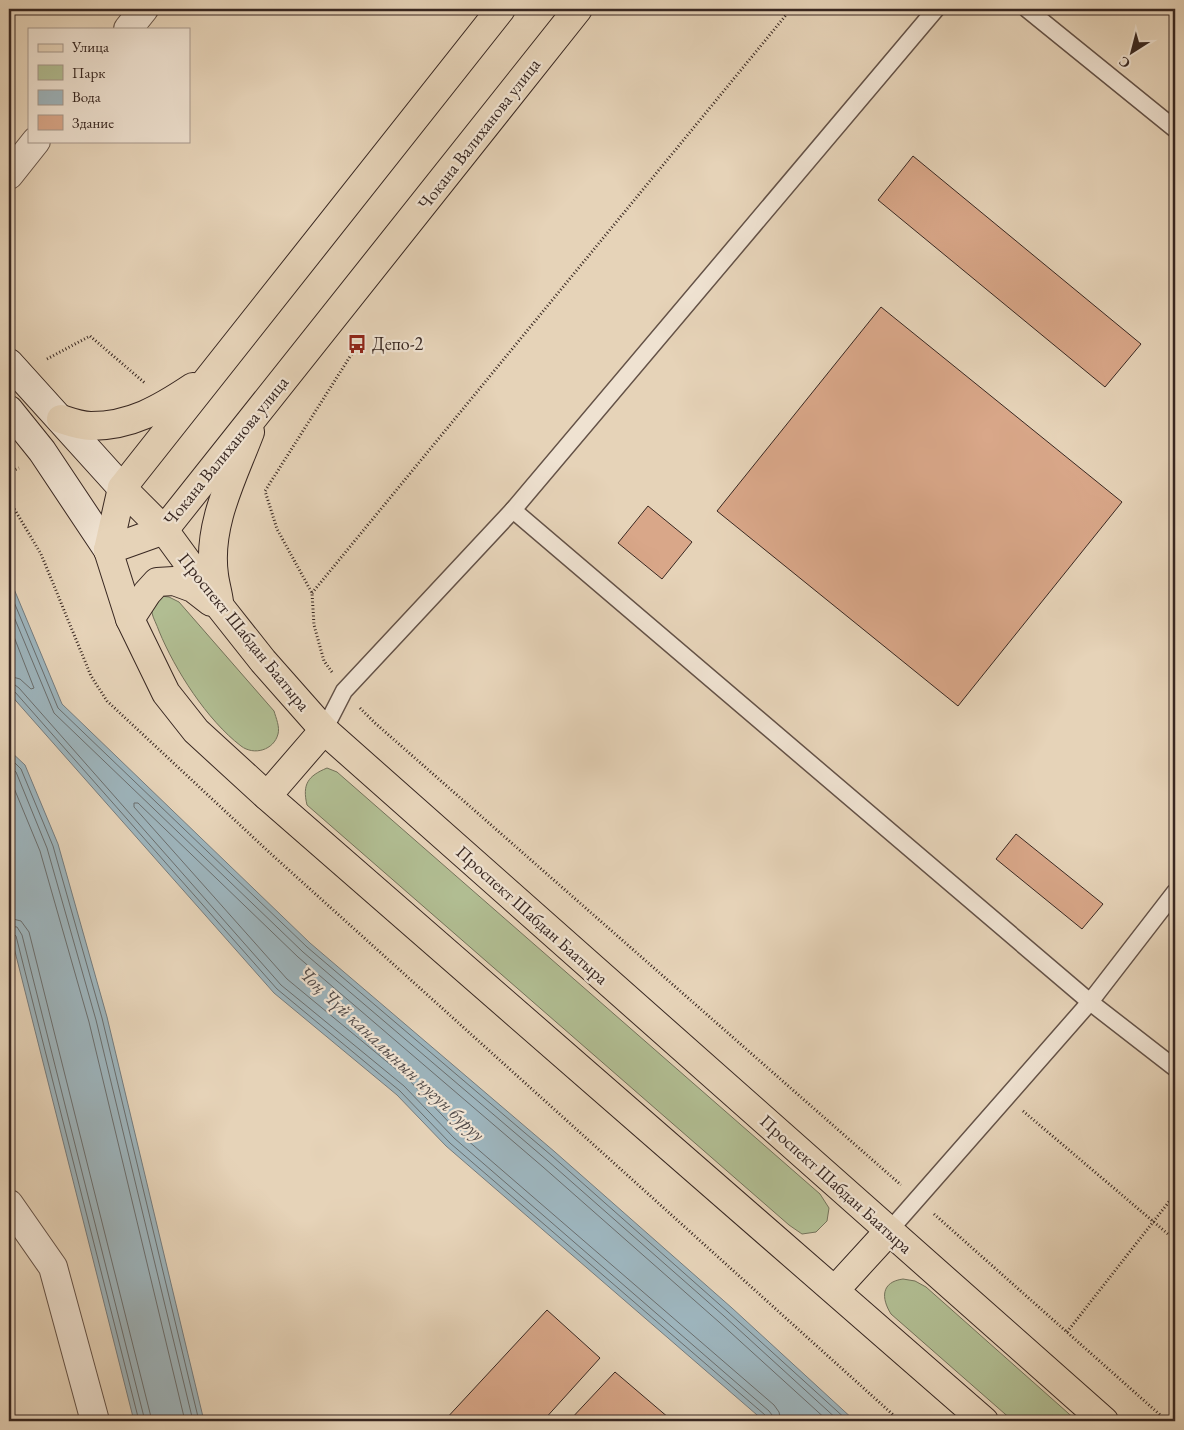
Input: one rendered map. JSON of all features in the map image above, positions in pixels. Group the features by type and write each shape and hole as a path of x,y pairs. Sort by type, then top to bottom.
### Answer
{"main road":[{"path":"129,28 144,9"},
{"path":"108,550 122,488 501,9"},
{"name":"Чокана Валиханова улица","path":"108,550 164,530 578,9"},
{"path":"9,175 35,142"},
{"name":"Проспект Шабдан Баатыра","path":"9,363 122,488 164,530 221,608 263,661 324,730 1104,1421"},
{"path":"60,419 89,426 118,423 143,417 168,404 215,372"},
{"path":"9,410 42,451 108,550 130,619 166,693 196,731 267,796 984,1421"},
{"path":"221,608 214,575 216,526 221,506 259,410"},
{"path":"130,619 147,593 157,582 174,581 193,588 221,608"},
{"path":"267,796 324,730"},
{"path":"9,1204 53,1267 95,1421"},
{"path":"835,1290 889,1230"}],"lane":[{"path":"324,730 344,691 513,510 936,9"},
{"path":"1027,9 1175,129"},
{"path":"513,510 1090,1002 1175,1068"},
{"path":"889,1230 1090,1002 1175,892"}],"path":[{"path":"312,593 791,9"},
{"path":"47,360 90,336 150,387"},
{"path":"358,344 265,491 277,529 312,593 314,625 324,661 344,691 375,723 1167,1421"},
{"path":"9,472 24,466"},
{"path":"9,500 41,554 91,676 107,701 270,853 900,1421"},
{"path":"1006,1097 1175,1240"},
{"path":"1066,1332 1175,1194"}],"green space":[{"path":"161,596 169,597 179,602 274,711 278,722 278,734 276,740 268,747 263,750 252,751 241,746 216,723 193,693 174,662 153,615 154,605"},
{"path":"327,768 337,772 820,1194 829,1208 827,1221 816,1232 802,1234 789,1225 307,805 305,791 308,782 315,774"},
{"path":"903,1279 915,1281 926,1287 1077,1421 1013,1421 891,1314 886,1302 885,1292 890,1283"}],"water":[{"name":"Чоң Чүй каналынын нугун буруу","path":"9,577 62,704 310,943 555,1152 732,1308 855,1421 764,1421 446,1146 397,1095 274,993 9,693"},
{"path":"9,750 25,765 58,844 107,1017 204,1421 134,1421 9,928"}],"building":[{"path":"913,156 1141,344 1105,387 878,200"},
{"path":"881,307 1122,502 958,706 717,511"},
{"path":"648,506 692,542 662,579 618,543"},
{"path":"1016,834 1103,904 1082,929 996,859"},
{"path":"547,1310 600,1358 543,1421 444,1421"},
{"path":"615,1372 669,1418 666,1421 569,1421"}],"place":[{"name":"Депо-2","path":"357,344"}]}
